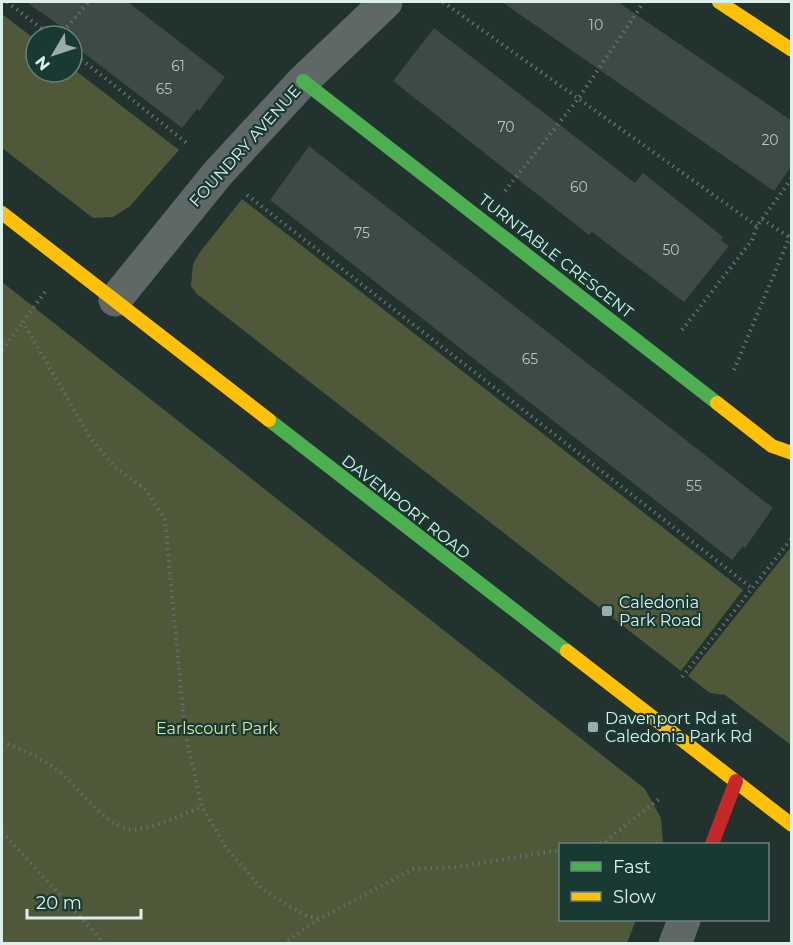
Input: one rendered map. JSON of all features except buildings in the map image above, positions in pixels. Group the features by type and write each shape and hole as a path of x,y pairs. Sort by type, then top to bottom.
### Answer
{"street":[{"name":"FOUNDRY AVENUE","path":"115,300 218,173 303,81 386,2"},
{"path":"719,2 792,50"},
{"name":"TURNTABLE CRESCENT","path":"303,81 772,446 792,453"},
{"name":"DAVENPORT ROAD","path":"2,213 792,825"},
{"path":"712,843 736,781"},
{"path":"675,944 684,921"}],"path":[{"path":"7,2 35,24"},
{"path":"70,24 89,2"},
{"path":"443,2 757,226"},
{"path":"501,196 578,99 644,2"},
{"path":"84,61 189,144"},
{"path":"678,335 752,240 757,226 792,178"},
{"path":"243,192 753,589"},
{"path":"762,219 789,237"},
{"path":"734,370 792,231"},
{"path":"2,350 66,262"},
{"path":"23,322 91,439 115,467 146,490 165,520 185,732 202,807 227,849 262,889 304,915 319,919"},
{"path":"682,677 792,538"},
{"path":"2,742 26,751 54,768 71,781 94,806 115,824 126,829 139,829 202,807"},
{"path":"603,843 659,798"},
{"path":"2,832 105,944"},
{"path":"283,944 319,919 413,869 457,867 559,850"}],"green space":[{"path":"2,14 24,31 24,84 84,84 84,77 179,150 129,207 113,217 93,218 2,148"},
{"path":"242,199 743,590 681,671 197,294 191,286 193,264"},
{"name":"Earlscourt Park","path":"2,282 645,789 661,818 663,843 559,843 559,921 636,921 627,943 2,943"},
{"path":"791,547 791,745 725,695 710,693 688,676"}],"traffic: fast":[{"path":"303,81 717,403"},
{"path":"269,420 567,651"}],"traffic: slow":[{"path":"719,2 792,50"},
{"path":"2,213 269,420"},
{"path":"717,403 772,446 792,453"},
{"path":"567,651 792,825"}],"traffic: jam":[{"path":"712,843 736,781"}],"place":[{"name":"Caledonia Park Road","path":"607,611"},
{"name":"Davenport Rd at Caledonia Park Rd","path":"593,727"}]}
